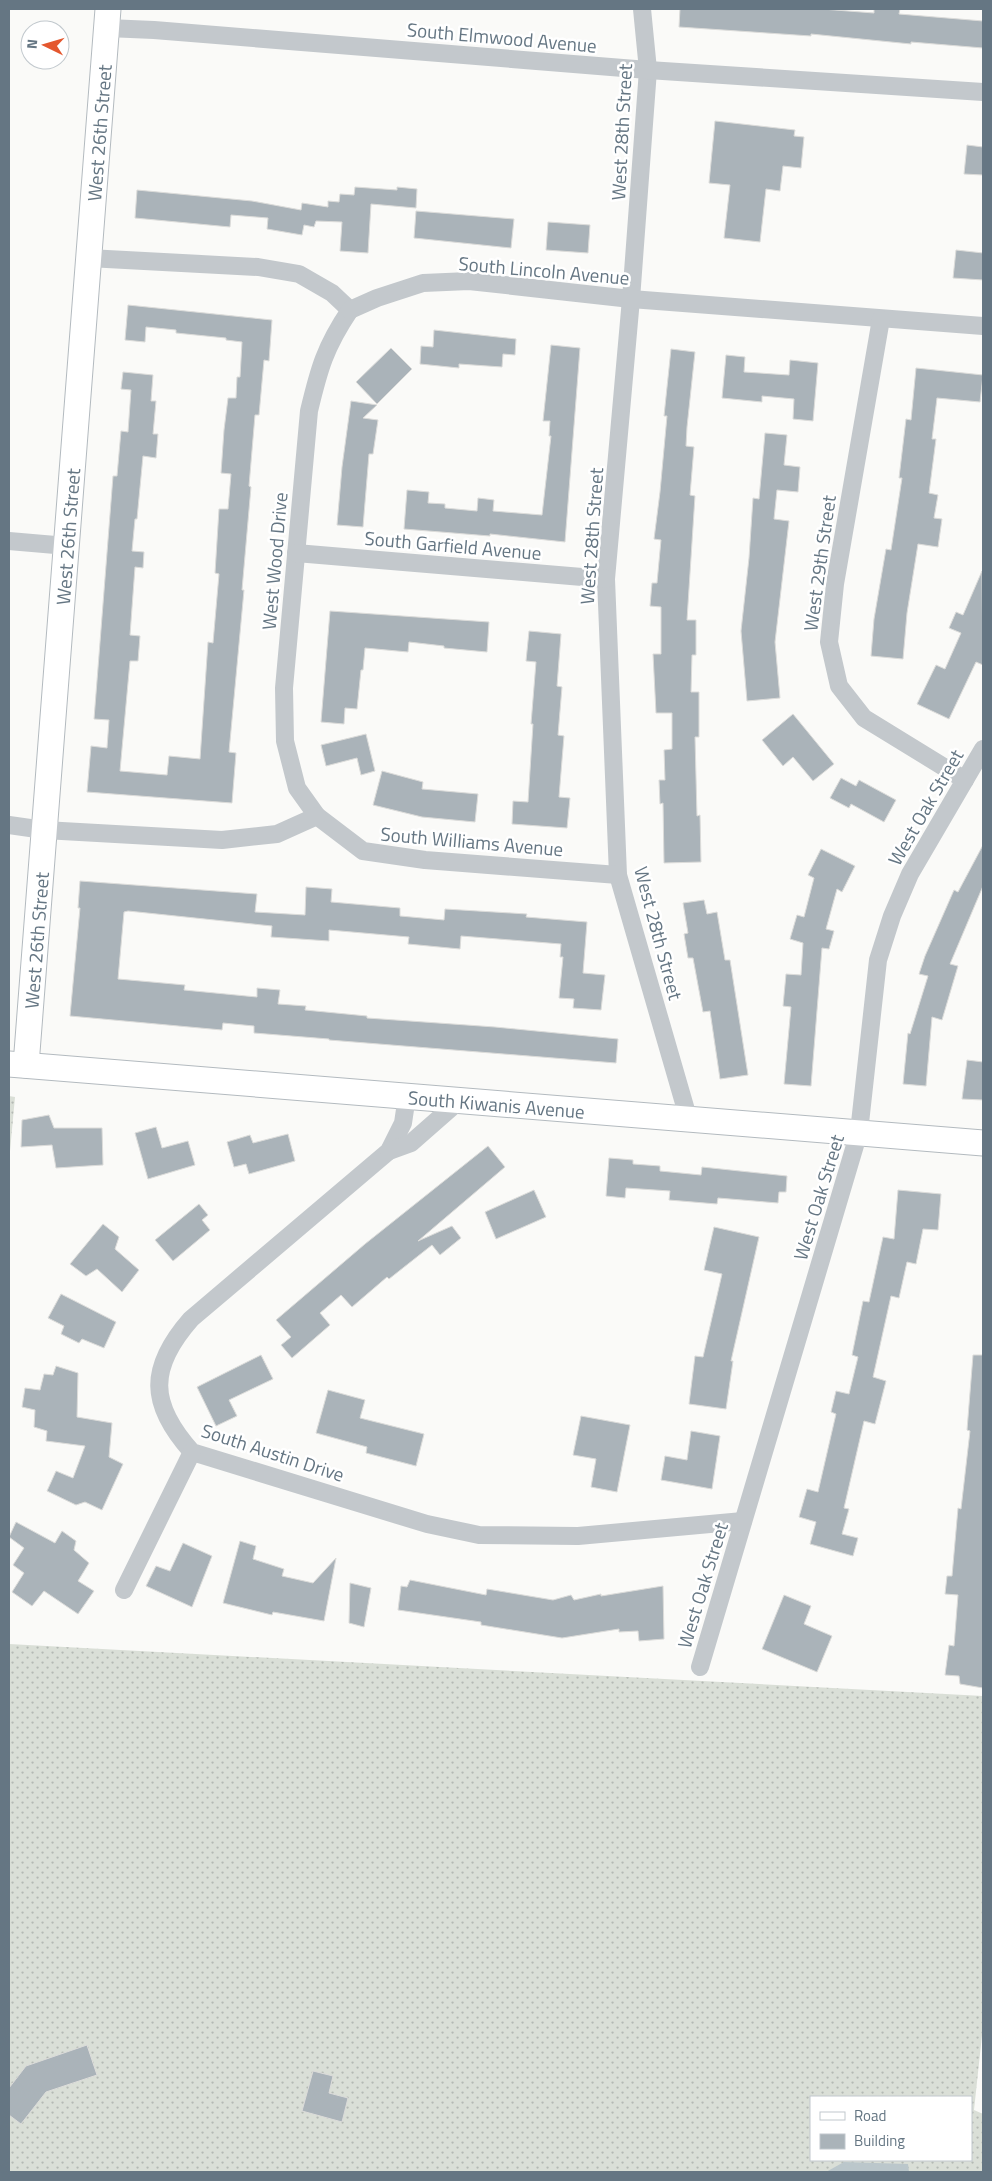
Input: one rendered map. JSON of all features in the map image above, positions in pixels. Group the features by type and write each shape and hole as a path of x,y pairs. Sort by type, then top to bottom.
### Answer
{"main road":[{"name":"West 26th Street","path":"17,1064 44,830 107,18"},
{"name":"South Kiwanis Avenue","path":"17,1064 688,1117 983,1143"}],"street":[{"name":"West 28th Street","path":"642,9 648,70 632,299 606,579 618,875 688,1117"},
{"name":"South Elmwood Avenue","path":"107,18 154,30 648,70 983,92"},
{"path":"88,258 258,267 299,274 332,293 350,310"},
{"name":"South Lincoln Avenue","path":"350,310 377,298 423,283 469,281 632,299 983,326"},
{"name":"West Wood Drive","path":"317,816 297,788 285,741 284,688 309,411 319,368 334,335 350,310"},
{"name":"West 29th Street","path":"881,319 835,584 829,642 839,686 864,718 965,780"},
{"path":"9,541 67,546"},
{"name":"South Garfield Avenue","path":"296,553 606,579"},
{"name":"West Oak Street","path":"700,1667 859,1132 878,960 892,916 910,874 983,749"},
{"path":"9,825 44,830 222,840 277,834 317,816"},
{"name":"South Williams Avenue","path":"317,816 363,851 425,860 618,875"},
{"name":"South Austin Drive","path":"388,1151 403,1123 407,1096"},
{"name":"South Austin Drive","path":"460,1100 411,1143 388,1151 191,1319 174,1338 163,1362 158,1389 165,1415 177,1434 192,1452 428,1524 479,1535 578,1536 743,1521"},
{"path":"124,1590 192,1452"}],"shaded area":[{"path":"9,1096 15,1097 9,1162"},
{"path":"9,1644 983,1696 983,2026 974,2110 983,2114 983,2172 9,2172"},
{"path":"844,2162 908,2164 909,2172 826,2172"}],"building":[{"path":"680,9 822,9 874,13 874,9 900,9 899,14 983,21 983,48 911,42 911,44 811,34 811,36 679,27"},
{"path":"715,121 795,130 794,136 804,137 801,168 783,166 780,191 766,189 760,242 724,238 730,185 709,183"},
{"path":"967,145 983,147 983,175 964,174"},
{"path":"355,187 397,190 397,187 417,189 416,208 371,204 368,253 340,251 342,222 316,221 314,227 304,225 302,235 267,229 268,218 231,215 230,227 135,218 137,190 252,201 301,210 302,203 328,207 328,201 339,202 340,194 354,195"},
{"path":"416,211 514,219 511,248 414,238"},
{"path":"548,222 590,225 588,253 546,250"},
{"path":"956,250 983,253 983,280 953,278"},
{"path":"128,305 272,320 269,361 264,360 259,415 255,415 249,486 251,487 242,590 244,590 229,752 236,753 232,803 87,792 91,746 107,748 109,720 94,719 113,476 117,476 121,431 128,432 131,390 121,389 123,372 153,375 151,401 156,401 153,434 158,434 156,458 143,456 137,519 135,519 132,551 144,552 143,568 135,567 130,635 140,636 138,661 130,661 120,771 167,775 169,756 200,759 208,642 213,643 219,574 215,573 219,509 228,509 231,474 221,473 224,430 228,398 236,398 237,377 240,377 242,342 226,340 226,338 176,333 176,330 146,327 145,342 125,340"},
{"path":"434,330 516,339 515,355 503,354 502,367 459,364 459,368 420,364 421,346 433,347"},
{"path":"551,345 580,348 565,542 490,534 490,536 404,529 407,490 429,492 428,503 445,504 445,508 477,511 478,498 494,500 493,511 542,515 551,436 549,436 550,421 543,421"},
{"path":"391,348 412,369 377,404 356,382"},
{"path":"671,349 695,352 686,446 694,447 690,495 695,496 687,620 696,620 696,655 692,655 691,692 699,692 699,737 695,737 697,816 700,815 701,862 664,863 663,803 660,804 659,780 665,780 664,750 672,749 672,713 656,713 653,654 661,654 661,607 650,606 652,583 657,583 661,540 654,539 667,416 664,416"},
{"path":"726,355 745,357 744,372 789,375 790,360 818,363 813,421 793,419 794,399 762,396 762,402 722,398"},
{"path":"916,368 983,375 980,402 937,398 932,439 936,439 929,493 938,495 934,518 942,519 938,547 918,544 907,613 903,659 871,656 874,619 886,549 891,550 902,478 899,478 906,419 911,420"},
{"path":"351,401 377,405 363,418 378,420 373,454 369,454 363,527 337,525 342,467"},
{"path":"765,433 787,435 784,465 800,467 798,492 777,490 774,519 789,521 775,642 780,698 747,701 741,631 753,498 759,499"},
{"path":"982,571 983,665 976,662 949,719 917,704 936,665 945,669 961,633 949,628 956,612 963,615"},
{"path":"330,611 489,622 487,652 444,648 444,646 409,642 408,652 365,648 357,709 345,708 344,724 321,722"},
{"path":"529,631 561,634 557,686 562,687 558,735 564,736 559,797 570,798 567,828 512,824 513,801 528,802 536,662 526,661"},
{"path":"793,714 834,764 813,781 793,757 783,766 762,740"},
{"path":"366,734 375,771 361,775 357,758 326,766 321,745"},
{"path":"382,771 423,782 422,789 478,794 475,822 422,817 373,805"},
{"path":"841,778 856,786 859,780 896,800 884,822 851,804 849,808 830,798"},
{"path":"983,845 983,886 950,964 958,966 942,1020 932,1017 926,1086 903,1084 908,1033 910,1034 928,976 919,974 925,956 954,890 958,892"},
{"path":"821,849 855,866 842,892 837,889 826,929 834,931 829,949 822,948 811,1086 784,1084 791,1007 783,1006 786,974 801,975 803,943 790,939 797,915 804,917 814,878 808,875"},
{"path":"80,881 257,894 255,912 305,915 306,887 332,889 331,902 400,908 400,916 444,920 445,909 527,914 526,917 587,922 583,973 605,975 601,1010 573,1008 574,999 559,998 563,957 560,957 561,944 461,936 460,949 408,944 409,937 329,930 329,941 271,937 272,926 128,911 124,912 118,979 185,985 184,990 257,997 257,988 280,990 278,1004 306,1006 305,1010 367,1016 367,1018 495,1027 618,1039 616,1063 254,1033 254,1026 223,1023 222,1030 70,1016 80,908 78,908"},
{"path":"704,900 707,914 717,912 725,960 730,960 748,1075 720,1079 710,1011 703,1012 693,958 688,958 684,934 688,933 683,903"},
{"path":"967,1060 983,1062 983,1100 962,1099"},
{"path":"49,1115 54,1128 102,1128 103,1165 56,1168 52,1145 21,1147 22,1120"},
{"path":"156,1127 162,1148 188,1141 195,1165 148,1179 135,1133"},
{"path":"288,1134 295,1161 249,1174 246,1164 234,1167 227,1142 250,1135 253,1143"},
{"path":"488,1146 505,1167 418,1241 452,1226 461,1238 440,1255 432,1245 389,1279 387,1277 352,1307 341,1295 320,1313 330,1325 292,1358 281,1345 291,1337 276,1320 365,1244"},
{"path":"609,1158 633,1160 633,1164 660,1166 660,1171 701,1175 702,1167 787,1176 786,1192 779,1192 778,1203 718,1198 717,1204 669,1200 670,1191 626,1188 625,1198 606,1196"},
{"path":"534,1190 546,1217 496,1239 485,1212"},
{"path":"898,1190 941,1194 938,1230 923,1229 916,1264 907,1262 899,1298 891,1296 873,1377 886,1381 875,1424 864,1421 844,1508 849,1509 842,1534 858,1538 853,1556 810,1544 816,1522 799,1517 807,1489 818,1492 836,1414 831,1412 836,1391 849,1394 858,1357 852,1355 863,1301 869,1302 883,1237 894,1239"},
{"path":"199,1204 208,1215 202,1220 210,1230 173,1261 155,1240"},
{"path":"103,1224 119,1237 115,1249 139,1270 122,1292 97,1269 86,1276 70,1264"},
{"path":"714,1227 759,1237 731,1361 733,1361 726,1409 689,1404 695,1356 703,1357 722,1274 704,1270"},
{"path":"61,1294 116,1322 104,1348 82,1339 79,1343 61,1334 64,1326 48,1318"},
{"path":"261,1355 273,1379 229,1400 237,1416 216,1426 197,1387"},
{"path":"973,1355 983,1355 983,1688 960,1684 959,1676 945,1675 949,1645 954,1646 958,1595 945,1594 947,1576 952,1576 958,1508 961,1509 970,1431 967,1430"},
{"path":"56,1366 78,1373 77,1417 112,1423 109,1457 123,1464 102,1510 85,1502 76,1505 47,1491 56,1471 73,1478 85,1446 46,1441 47,1431 34,1427 35,1410 22,1407 25,1388 40,1390 44,1374 53,1375"},
{"path":"328,1390 365,1400 360,1418 424,1434 416,1466 366,1453 367,1447 316,1433"},
{"path":"581,1416 630,1425 617,1492 591,1487 596,1459 573,1455"},
{"path":"691,1431 720,1436 712,1489 661,1480 665,1456 687,1460"},
{"path":"16,1522 55,1543 62,1531 76,1541 74,1550 89,1563 78,1581 94,1591 78,1614 44,1591 32,1606 12,1592 24,1573 13,1565 24,1548 9,1537"},
{"path":"240,1541 256,1546 253,1559 284,1569 282,1576 313,1583 336,1558 324,1621 273,1612 272,1615 223,1603"},
{"path":"183,1543 212,1556 192,1607 146,1586 156,1566 170,1571"},
{"path":"410,1580 486,1595 487,1589 553,1600 571,1595 574,1600 601,1594 601,1596 663,1586 664,1639 639,1641 638,1631 619,1632 619,1629 562,1638 481,1625 481,1622 398,1610 401,1586 407,1587"},
{"path":"350,1583 371,1588 364,1627 349,1623"},
{"path":"784,1595 811,1606 804,1624 832,1636 817,1672 762,1649"},
{"path":"87,2045 97,2075 46,2092 21,2124 9,2115 9,2088 26,2066"},
{"path":"313,2071 333,2076 329,2093 348,2098 342,2122 302,2111"}]}
